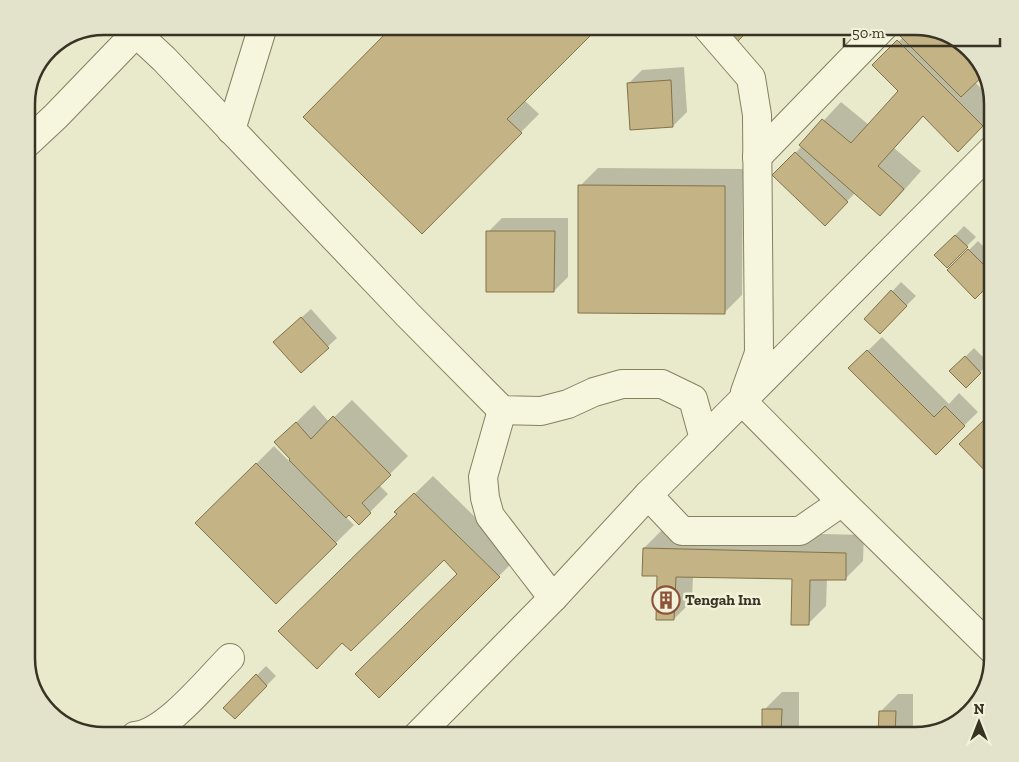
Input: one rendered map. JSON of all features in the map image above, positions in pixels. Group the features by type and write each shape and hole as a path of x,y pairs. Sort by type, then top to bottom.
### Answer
{"lane":[{"path":"35,136 56,116 130,35"},
{"path":"140,35 408,315 502,410 541,411 568,404 594,392 622,384 662,384 694,399 704,439"},
{"path":"231,130 260,35"},
{"path":"714,35 751,78 757,115 759,353 742,401"},
{"path":"757,157 875,35"},
{"path":"425,727 553,598 648,495 984,158"},
{"path":"742,401 984,642"},
{"path":"502,410 483,477 485,498 490,516 553,598"},
{"path":"648,495 682,530 800,530 842,502"},
{"path":"957,616 984,628"},
{"path":"160,727 230,658"}],"building":[{"path":"384,35 591,35 507,119 522,133 422,234 303,117"},
{"path":"720,35 744,35 732,47"},
{"path":"899,35 915,35 937,39 949,44 964,55 979,79 961,97"},
{"path":"897,40 983,126 958,152 923,116 878,166 904,189 880,216 799,145 822,119 851,143 898,91 872,65"},
{"path":"671,80 673,127 630,130 627,83"},
{"path":"795,152 848,202 825,226 772,175"},
{"path":"578,185 725,186 725,314 578,313"},
{"path":"486,231 555,231 554,292 486,292"},
{"path":"955,235 968,247 947,268 934,255"},
{"path":"968,249 984,265 984,290 975,299 947,270"},
{"path":"891,290 907,306 880,334 864,319"},
{"path":"301,317 329,348 301,373 273,342"},
{"path":"867,350 934,417 945,406 965,426 936,455 848,368"},
{"path":"965,356 981,373 966,388 949,371"},
{"path":"333,416 391,475 362,503 371,513 359,525 349,515 346,518 274,442 296,422 311,439"},
{"path":"984,420 984,470 959,444"},
{"path":"256,463 337,544 276,604 195,523"},
{"path":"414,493 500,577 379,698 355,674 457,574 444,560 351,651 342,643 317,669 278,631 397,514 394,512"},
{"name":"Tengah Inn","path":"643,548 846,553 846,580 810,580 809,625 791,625 792,579 676,577 674,620 656,620 657,576 642,576"},
{"path":"256,674 267,686 235,719 223,708"},
{"path":"762,709 782,709 781,727 762,727"},
{"path":"879,711 896,711 895,727 878,727"}],"place":[{"name":"Tengah Inn","path":"666,600"}]}
